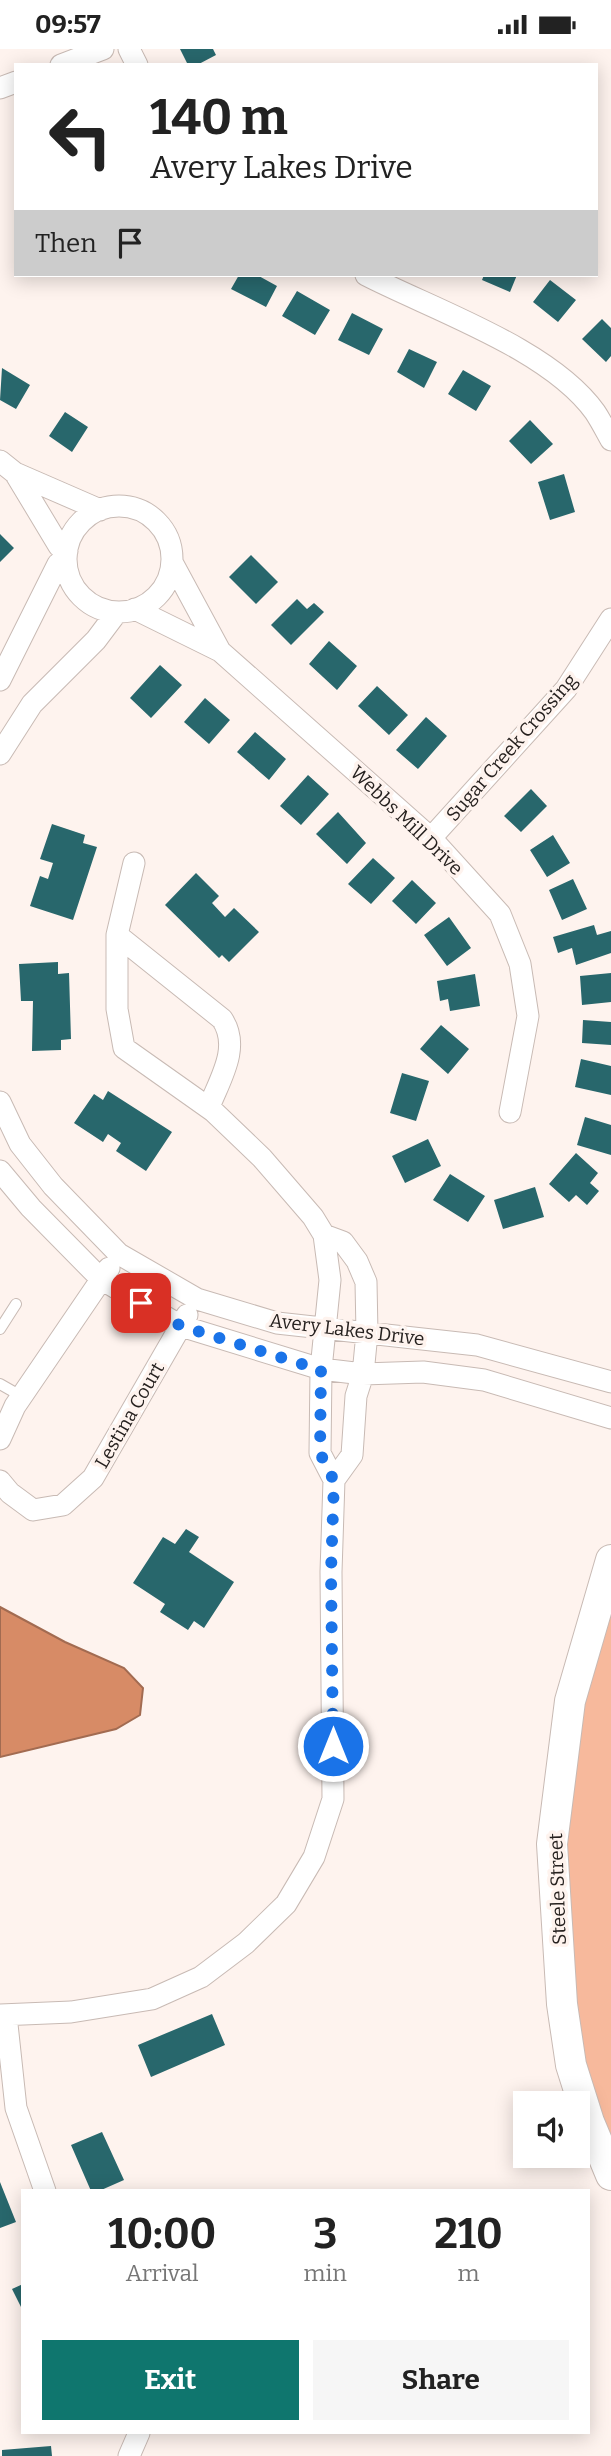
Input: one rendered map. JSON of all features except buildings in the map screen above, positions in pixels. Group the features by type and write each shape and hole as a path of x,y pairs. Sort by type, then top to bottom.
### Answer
{"street":[{"path":"66,63 103,49"},
{"path":"370,277 453,315 545,364 594,411 611,440"},
{"path":"8,467 100,510"},
{"path":"8,467 67,555"},
{"path":"0,754 32,704 126,610 159,595 168,581 173,564 172,547 166,532 155,519 139,509 121,505 87,516 74,530 67,555 72,583 83,598 97,607 126,610"},
{"path":"0,680 58,564 67,555"},
{"name":"Webbs Mill Drive","path":"173,564 220,651"},
{"name":"Webbs Mill Drive","path":"126,610 220,651 431,838 500,913 520,964 528,1016 510,1112"},
{"name":"Sugar Creek Crossing","path":"431,838 566,689 611,619"},
{"path":"44,2189 16,2108 3,2015 71,2011 152,1999 201,1977 246,1943 286,1904 314,1857 333,1799 331,1572 334,1481 320,1453 321,1370 330,1280 324,1235 313,1217 262,1158 209,1107 124,1048 117,1009 117,935 134,863"},
{"path":"117,935 222,1019 229,1030 231,1051 209,1107"},
{"name":"Avery Lakes Drive","path":"0,1102 20,1144 54,1186 119,1254 197,1299 277,1323 477,1345 611,1382"},
{"path":"0,1171 31,1208 101,1279"},
{"path":"324,1235 343,1242 357,1261 366,1282 367,1333 363,1374 356,1397 352,1455 334,1481"},
{"path":"0,1440 21,1396 119,1254"},
{"name":"Avery Lakes Drive","path":"101,1279 181,1326 321,1370 363,1374 423,1372 484,1380 611,1418"},
{"path":"181,1326 197,1299"},
{"name":"Lestina Court","path":"0,1481 10,1493 33,1510 63,1505 93,1478 181,1326"},
{"name":"Steele Street","path":"611,1560 570,1702 552,1844 562,2004 571,2065 589,2122 611,2175"},
{"path":"129,2456 139,2434"}],"lane":[{"path":"0,1329 16,1304"},
{"path":"0,1384 21,1396"}],"shaded area":[{"path":"611,1560 611,2175 590,2124 590,2091 585,2091 552,1844"},
{"path":"0,1607 65,1642 124,1668 143,1688 140,1715 116,1729 0,1757"}],"route":[{"path":"141,1303 181,1326 220,1341 321,1370 320,1453 334,1481 331,1572 333,1746"}]}
